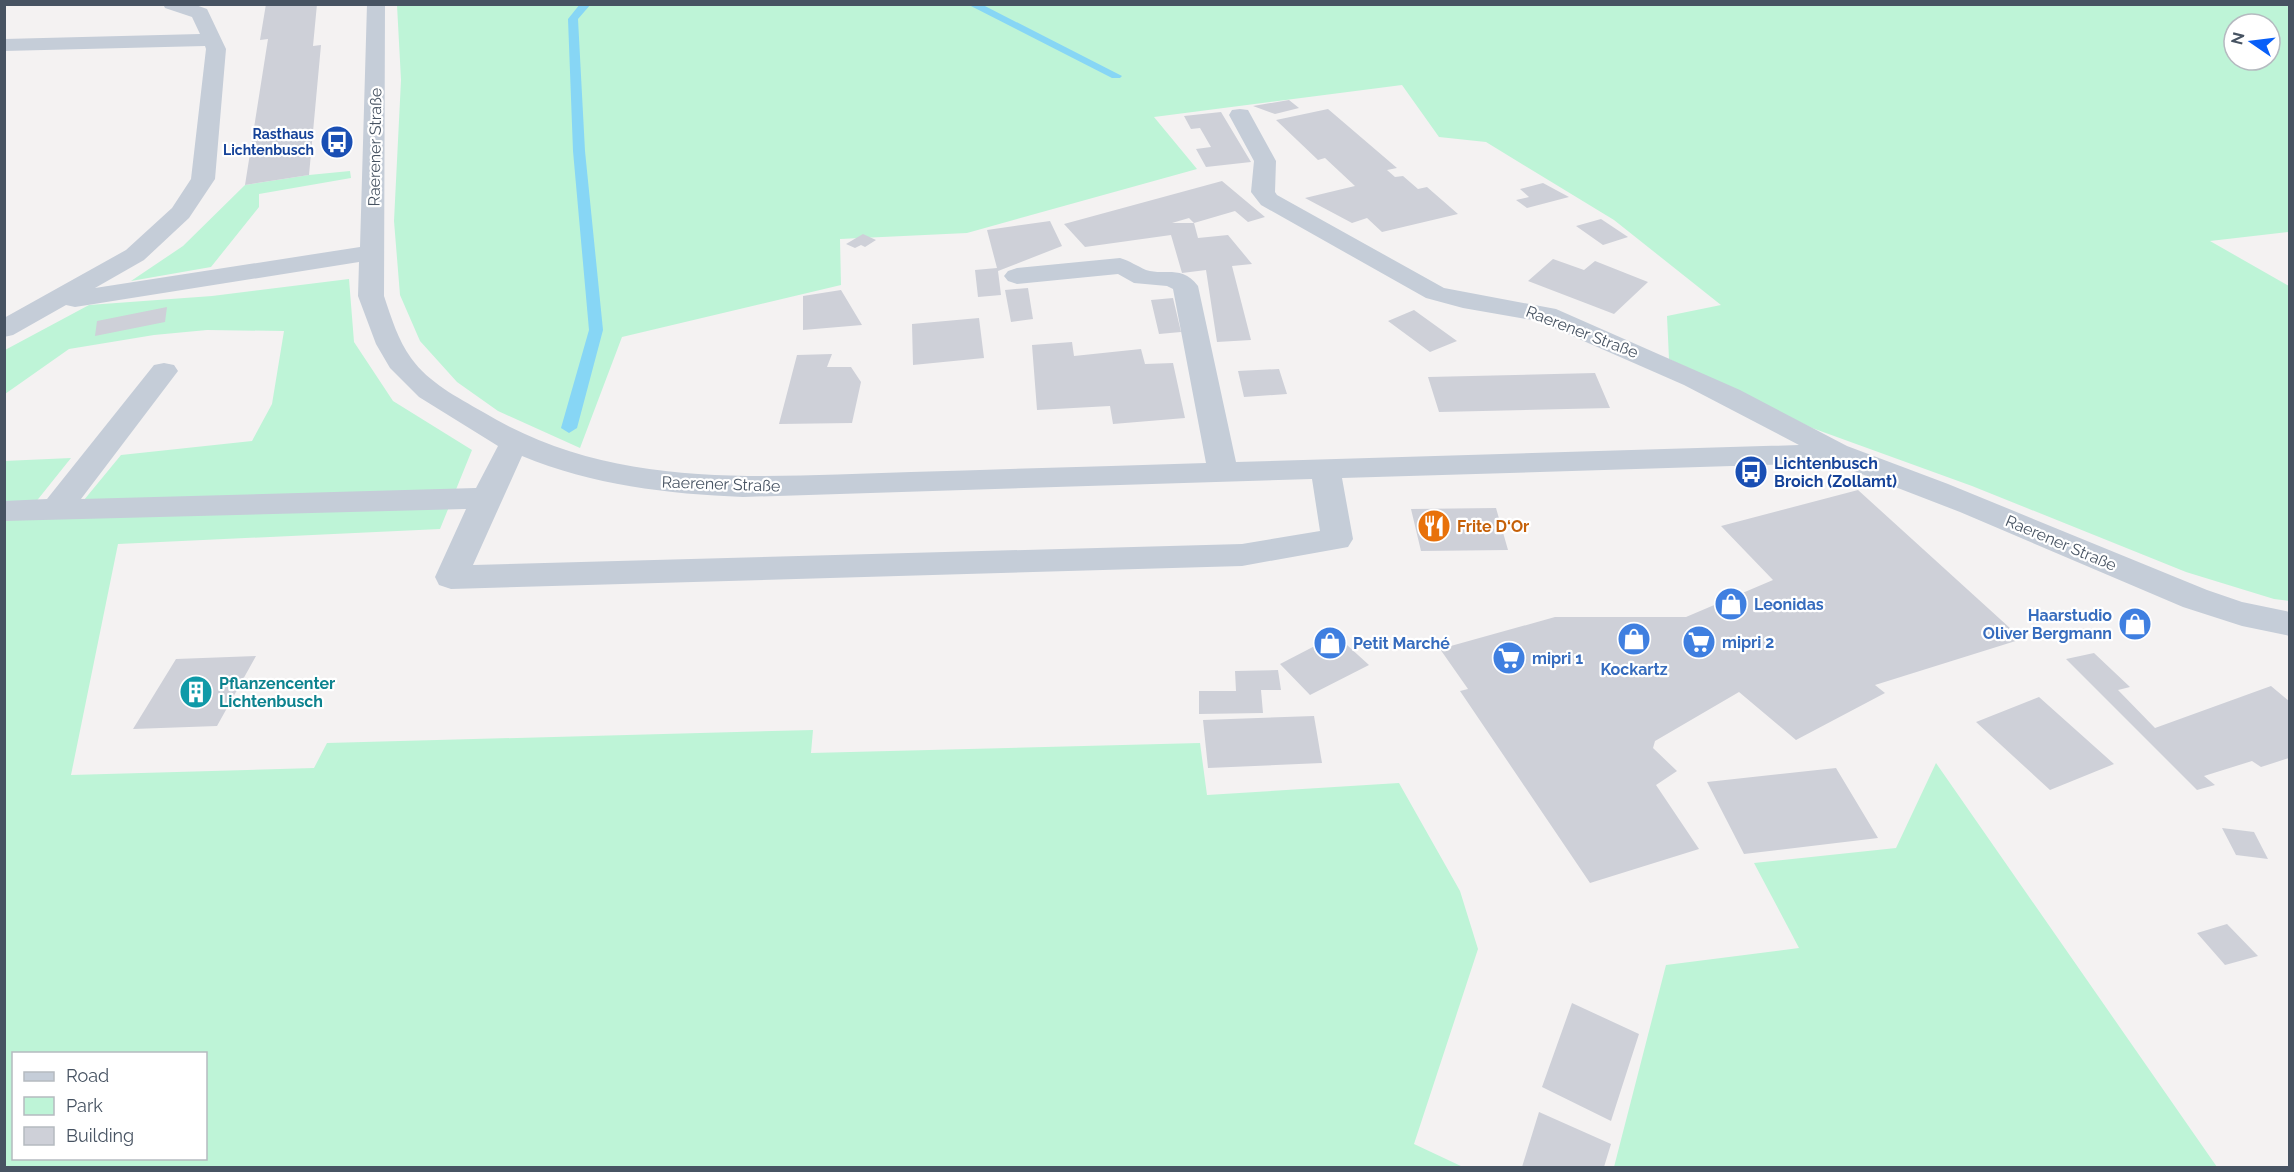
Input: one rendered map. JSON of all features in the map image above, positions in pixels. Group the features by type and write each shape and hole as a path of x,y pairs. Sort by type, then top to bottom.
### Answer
{"street":[{"path":"4,329 135,255 181,213 203,179 216,49 200,13 172,4"},
{"name":"Raerener Straße","path":"376,4 371,296 385,335 404,369 432,395 514,443 577,466 630,478 687,486 742,487 1836,453"},
{"path":"4,45 212,40"},
{"name":"Raerener Straße","path":"1240,115 1265,161 1263,192 1269,200 1435,293 1451,299 1530,309 1547,315 1656,361 1806,435 1836,453 1897,473 2190,598 2269,622 2289,624"},
{"path":"49,304 111,292 373,252"},
{"path":"1017,276 1120,266 1130,268 1136,274 1147,277 1165,276 1185,285 1223,473"},
{"path":"57,508 164,370"},
{"path":"514,443 486,498 451,577 1242,555 1336,539 1326,470"},
{"path":"4,511 486,498"}],"green space":[{"path":"397,5 2289,5 2289,232 2210,241 2289,286 2289,601 2274,599 2186,572 1972,486 1812,428 1669,359 1667,316 1721,305 1614,220 1486,142 1439,137 1402,85 1154,117 1197,169 967,233 840,239 841,285 622,337 580,448 498,411 457,382 420,341 400,295 394,221 401,80"},
{"path":"350,171 351,178 259,194 259,207 211,267 131,281 183,246 245,185"},
{"path":"349,279 354,342 393,401 472,450 440,529 118,544 71,775 314,768 327,743 813,730 811,753 1200,743 1207,795 1399,783 1460,891 1478,949 1414,1144 1463,1167 5,1167 4,461 71,458 23,518 70,517 121,455 252,441 272,404 284,331 207,330 154,335 69,349 5,394 5,350 89,305 212,296"},
{"path":"1936,763 2217,1167 1614,1167 1666,965 1799,948 1754,863 1896,848"}],"building":[{"path":"266,4 317,4 313,46 321,45 309,175 245,185 268,39 260,40"},
{"path":"1289,100 1299,108 1275,114 1253,106"},
{"path":"1328,109 1397,168 1387,170 1395,177 1403,176 1418,189 1427,187 1458,214 1382,232 1367,218 1352,223 1305,198 1355,186 1325,158 1318,160 1276,120"},
{"path":"1221,112 1251,162 1206,167 1196,149 1211,147 1200,128 1191,129 1184,116"},
{"path":"1222,181 1265,217 1248,222 1235,211 1194,223 1198,238 1228,235 1252,264 1232,266 1251,340 1217,342 1206,270 1182,273 1171,235 1085,247 1064,224","holes":["1189,218 1194,223 1172,223"]},
{"path":"1543,183 1569,197 1527,208 1516,200 1529,197 1520,189"},
{"path":"1601,219 1628,237 1603,245 1576,226"},
{"path":"1050,221 1062,246 998,271 1001,295 978,297 975,270 997,268 987,230"},
{"path":"863,234 876,240 865,247 861,245 855,248 846,244"},
{"path":"1553,259 1584,270 1595,261 1648,282 1614,314 1528,281"},
{"path":"1028,288 1033,319 1011,322 1005,290"},
{"path":"841,290 862,325 803,330 803,296"},
{"path":"1173,298 1181,332 1159,334 1151,300"},
{"path":"167,307 165,322 95,336 97,321"},
{"path":"1414,310 1457,341 1430,352 1388,321"},
{"path":"979,318 984,358 913,365 912,324"},
{"path":"1072,342 1074,356 1141,349 1145,364 1173,363 1185,418 1113,424 1110,406 1037,410 1032,345"},
{"path":"832,354 827,367 851,367 861,382 852,423 779,424 797,355"},
{"path":"1279,369 1287,394 1244,397 1238,371"},
{"path":"1595,373 1610,408 1439,412 1428,377"},
{"path":"1858,490 2022,639 1875,685 1885,693 1796,740 1739,692 1655,741 1653,748 1677,771 1656,785 1699,849 1590,883 1460,691 1468,689 1440,649 1555,617 1686,617 1773,580 1721,526"},
{"path":"1496,508 1508,550 1421,551 1411,509"},
{"path":"1336,635 1369,665 1310,695 1280,664"},
{"path":"2094,653 2130,687 2118,690 2155,728 2271,686 2289,701 2289,758 2261,767 2252,761 2204,776 2215,785 2197,790 2066,659"},
{"name":"Pflanzencenter Lichtenbusch","path":"256,656 217,726 133,729 176,659"},
{"path":"1278,670 1281,690 1261,690 1263,713 1199,714 1199,691 1236,691 1235,671"},
{"path":"2039,697 2114,764 2050,790 1976,722"},
{"path":"1314,716 1322,763 1208,768 1203,720"},
{"path":"1836,768 1878,838 1744,854 1707,782"},
{"path":"2222,828 2254,832 2268,859 2236,855"},
{"path":"2227,924 2258,956 2225,965 2197,933"},
{"path":"1572,1003 1639,1034 1611,1121 1542,1087"},
{"path":"1539,1112 1611,1144 1604,1167 1522,1167"}],"waterway":[{"path":"569,428 596,330 579,151 573,19 586,4"},
{"path":"972,4 1116,76"}],"place":[{"name":"Rasthaus Lichtenbusch","path":"337,142"},
{"name":"Lichtenbusch Broich (Zollamt)","path":"1751,472"},
{"name":"Frite D‘Or","path":"1434,526"},
{"name":"Leonidas","path":"1731,604"},
{"name":"Haarstudio Oliver Bergmann","path":"2135,624"},
{"name":"Kockartz","path":"1634,639"},
{"name":"mipri 2","path":"1699,642"},
{"name":"Petit Marché","path":"1330,643"},
{"name":"mipri 1","path":"1509,658"},
{"name":"Pflanzencenter Lichtenbusch","path":"196,692"}]}
